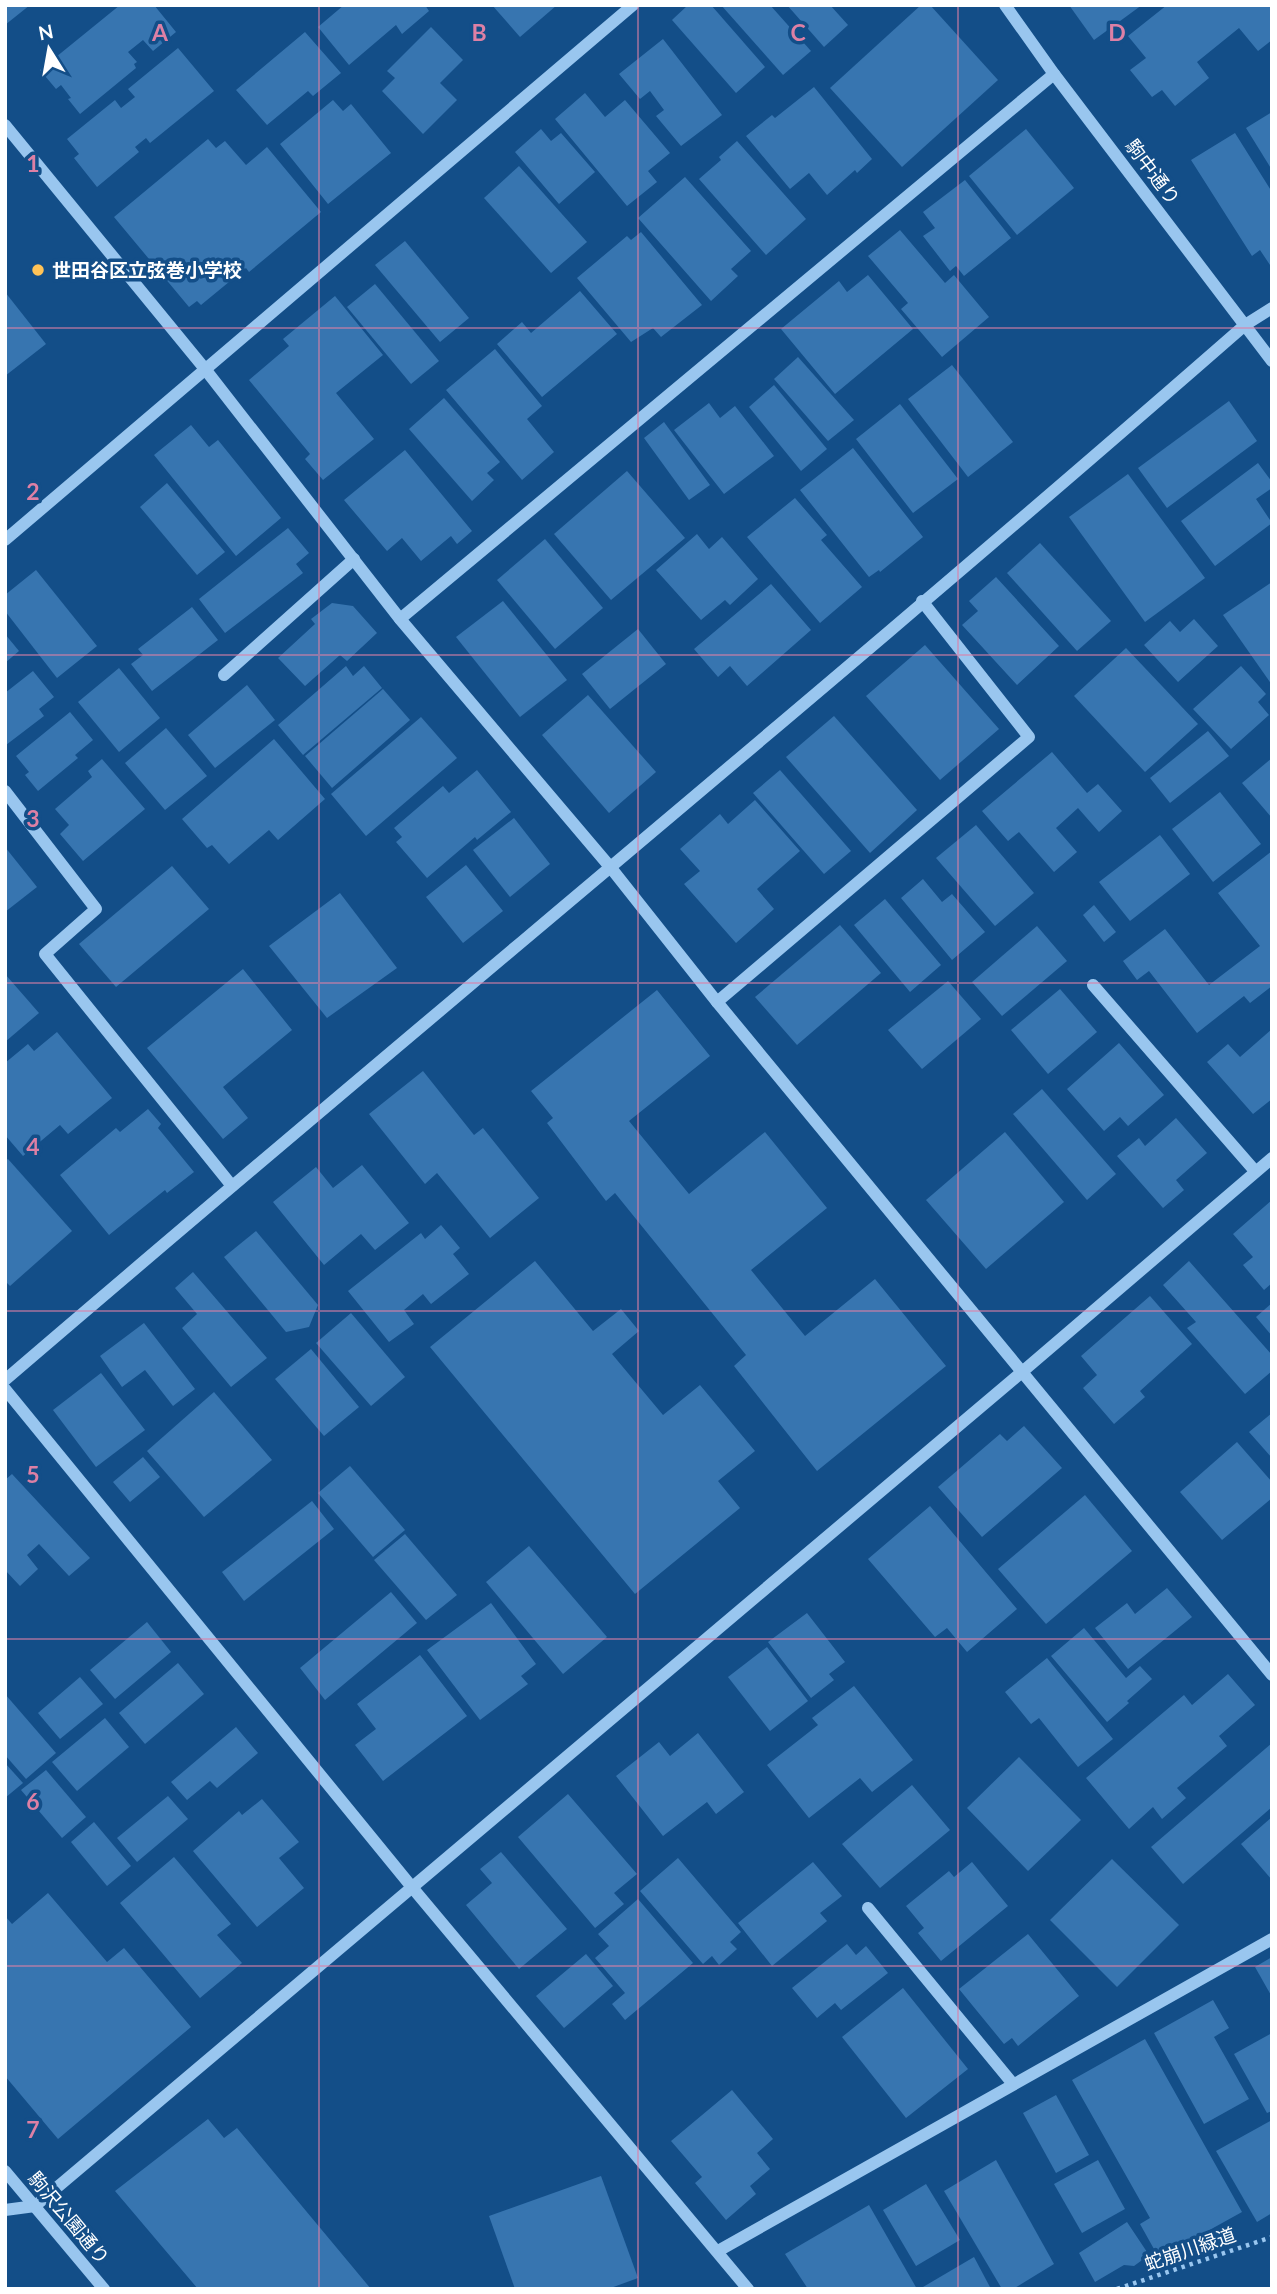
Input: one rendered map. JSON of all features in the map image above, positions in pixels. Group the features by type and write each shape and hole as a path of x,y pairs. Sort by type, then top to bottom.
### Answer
{"street":[{"path":"5,540 633,5"},
{"name":"駒中通り","path":"1005,5 1054,74 1272,361"},
{"path":"400,619 1054,74"},
{"path":"5,125 205,369 400,619 611,868 717,1002 1272,1675"},
{"path":"5,1380 611,868 1245,325 1272,308"},
{"path":"224,675 354,559"},
{"path":"717,1002 1029,737 922,601"},
{"path":"5,792 96,909 46,954 232,1186"},
{"path":"1093,985 1255,1171"},
{"path":"5,2210 35,2206 1272,1158"},
{"path":"5,1389 411,1886 748,2289"},
{"path":"868,1908 1013,2084"},
{"path":"718,2251 1272,1939"},
{"name":"駒沢公園通り","path":"5,2172 104,2289"}],"path":[{"name":"蛇崩川緑道","path":"1117,2289 1272,2236"}],"building":[{"path":"5,5 30,5 5,25"},
{"path":"120,5 154,5 176,32 153,51 143,40 128,52 137,62 134,64 136,68 80,114 61,85 56,89 40,70"},
{"path":"344,5 425,5 429,11 402,34 396,25 349,65 318,27"},
{"path":"492,5 557,5 520,37"},
{"path":"688,5 711,5 765,67 736,93 672,20"},
{"path":"721,5 770,5 811,51 783,75"},
{"path":"787,5 830,5 848,25 824,47"},
{"path":"921,5 930,5 998,80 902,167 830,88"},
{"path":"1069,5 1142,5 1094,40"},
{"path":"1167,5 1272,5 1272,40 1258,51 1239,28 1197,62 1209,78 1175,106 1162,90 1152,97 1130,70 1146,58 1128,36"},
{"path":"431,27 463,60 440,83 457,100 423,134 382,91 395,78 387,71"},
{"path":"305,32 341,73 313,96 308,91 267,125 236,90"},
{"path":"663,39 722,115 681,146 656,116 664,110 650,91 640,99 619,74"},
{"path":"178,48 214,91 150,143 146,138 135,147 139,152 97,187 74,158 79,154 67,139 115,100 121,108 135,97 128,89"},
{"path":"814,87 872,159 827,195 809,173 790,189 746,136 772,115 775,118"},
{"path":"585,93 605,117 625,100 670,153 648,171 657,182 627,206 555,119"},
{"path":"333,100 343,111 351,104 391,153 328,204 280,144"},
{"path":"1272,112 1272,170 1246,128"},
{"path":"541,129 551,141 561,133 595,172 559,204 515,152"},
{"path":"1026,129 1074,188 1017,235 969,176"},
{"path":"1235,133 1272,192 1272,268 1260,250 1252,256 1191,160"},
{"path":"208,139 216,148 225,141 246,165 267,147 321,212 249,272 246,268 201,305 197,301 189,307 114,217"},
{"path":"737,141 806,219 766,255 699,179 721,160 719,157"},
{"path":"519,166 587,242 551,273 484,198"},
{"path":"685,177 751,251 731,269 738,276 711,301 638,218"},
{"path":"965,180 1011,238 964,276 956,266 950,271 923,236 935,228 923,212"},
{"path":"900,230 945,283 954,275 989,317 942,357 901,309 908,303 868,256"},
{"path":"641,232 702,305 661,337 653,328 631,342 577,278 627,236 631,240"},
{"path":"405,241 469,318 440,342 375,265"},
{"path":"868,275 913,329 835,394 781,329 839,281 847,292"},
{"path":"375,284 439,361 411,384 347,307"},
{"path":"580,291 617,334 542,397 497,344 522,322 531,333"},
{"path":"5,292 46,344 5,376"},
{"path":"335,296 383,355 336,393 374,439 323,480 305,459 310,454 249,380 289,346 283,339"},
{"path":"495,349 542,406 527,419 554,452 522,480 446,390"},
{"path":"798,357 854,420 828,441 774,379"},
{"path":"952,365 1013,442 968,477 908,399"},
{"path":"774,385 827,449 801,471 749,407"},
{"path":"444,398 500,462 487,473 494,480 472,501 409,429"},
{"path":"1229,401 1257,441 1167,508 1138,468"},
{"path":"709,403 720,418 735,406 774,456 724,494 674,430"},
{"path":"900,404 958,479 913,513 856,439"},
{"path":"664,422 710,485 689,500 644,438"},
{"path":"191,425 209,447 218,440 281,518 236,556 154,455"},
{"path":"853,448 923,537 880,572 879,570 869,577 800,490"},
{"path":"405,450 472,531 457,544 451,536 421,561 402,538 387,551 344,500"},
{"path":"1258,463 1272,482 1272,488 1256,499 1272,523 1215,566 1181,521"},
{"path":"627,471 685,538 611,600 554,534"},
{"path":"1128,474 1205,578 1145,622 1069,517"},
{"path":"167,483 225,552 197,575 140,507"},
{"path":"795,498 827,535 821,540 862,587 820,623 747,537"},
{"path":"288,528 309,553 296,564 303,573 225,633 199,599"},
{"path":"697,534 709,549 722,537 758,579 730,605 725,600 701,620 656,570"},
{"path":"545,539 603,608 555,649 497,580"},
{"path":"1040,543 1111,621 1077,651 1007,573"},
{"path":"36,570 97,646 57,678 5,611 5,595"},
{"path":"996,577 1059,646 1017,685 962,625 978,611 969,601"},
{"path":"1272,582 1272,685 1223,615"},
{"path":"771,584 811,630 747,686 730,666 718,677 694,649"},
{"path":"503,601 567,680 520,717 456,637"},
{"path":"332,603 353,606 377,633 347,661 340,655 305,686 278,658 315,624 311,619"},
{"path":"192,607 218,640 152,691 131,664 143,655 138,649"},
{"path":"1194,619 1218,646 1178,682 1144,645 1170,621 1180,632"},
{"path":"638,629 666,664 610,709 582,674"},
{"path":"5,634 19,651 5,663"},
{"path":"925,645 999,729 940,780 866,696"},
{"path":"1126,648 1198,724 1145,772 1074,696"},
{"path":"346,666 353,676 364,666 382,688 303,755 278,725"},
{"path":"1241,666 1266,694 1258,702 1269,715 1231,749 1193,709"},
{"path":"119,668 160,718 119,752 78,702"},
{"path":"33,671 54,697 39,709 44,716 6,745 5,693"},
{"path":"247,685 275,720 215,768 188,735"},
{"path":"383,689 410,720 332,788 305,756"},
{"path":"588,695 656,772 609,813 542,735"},
{"path":"70,712 93,740 75,755 78,758 38,791 25,775 29,772 16,756"},
{"path":"834,716 917,810 870,853 786,757"},
{"path":"421,717 457,758 366,836 331,794"},
{"path":"166,728 207,776 165,810 125,763"},
{"path":"1208,731 1229,756 1170,803 1150,778"},
{"path":"274,739 325,799 278,840 269,830 229,864 212,845 207,848 182,819"},
{"path":"1052,752 1087,793 1098,784 1122,811 1099,832 1078,808 1056,828 1077,852 1054,872 1019,832 1008,841 982,811"},
{"path":"1272,758 1272,818 1242,783"},
{"path":"102,759 145,809 83,861 60,834 69,825 55,809 92,777 88,771"},
{"path":"477,770 511,812 477,840 475,837 427,878 396,842 402,837 394,828 443,786 449,793"},
{"path":"780,770 851,851 824,874 753,793"},
{"path":"1220,792 1261,844 1213,882 1172,829"},
{"path":"755,800 800,851 757,889 774,909 736,943 684,884 700,871 680,849 720,814 728,824"},
{"path":"514,818 550,864 510,897 473,850"},
{"path":"976,825 1034,893 995,926 936,858"},
{"path":"1160,835 1190,874 1130,921 1099,882"},
{"path":"5,847 37,887 5,912"},
{"path":"1272,851 1272,986 1250,1003 1244,996 1197,1033 1149,971 1137,980 1123,961 1165,929 1209,985 1260,946 1218,893"},
{"path":"466,865 503,911 463,943 426,897"},
{"path":"172,866 209,909 116,987 79,944"},
{"path":"923,879 942,902 952,894 985,932 952,960 901,898"},
{"path":"340,893 397,968 327,1018 269,946"},
{"path":"885,899 941,965 910,992 854,925"},
{"path":"1094,905 1116,932 1104,942 1083,915"},
{"path":"840,925 881,973 797,1045 755,997"},
{"path":"1037,926 1067,961 1002,1016 972,982"},
{"path":"243,969 292,1030 223,1087 248,1118 223,1139 147,1048"},
{"path":"5,974 39,1013 5,1042"},
{"path":"948,981 981,1019 922,1069 888,1030"},
{"path":"1060,989 1097,1032 1048,1074 1011,1030"},
{"path":"657,990 710,1056 629,1121 689,1194 765,1132 827,1208 751,1270 805,1336 875,1279 946,1366 817,1471 734,1366 746,1355 615,1193 606,1201 547,1123 553,1118 531,1091"},
{"path":"1272,1029 1272,1099 1253,1114 1207,1062 1228,1044 1240,1057"},
{"path":"57,1032 112,1098 68,1134 60,1125 23,1156 5,1135 5,1063 28,1044 34,1051"},
{"path":"1119,1043 1164,1095 1128,1126 1120,1117 1104,1131 1067,1089"},
{"path":"423,1071 474,1135 483,1128 539,1198 490,1238 437,1173 425,1184 369,1114"},
{"path":"1042,1089 1116,1174 1087,1200 1013,1114"},
{"path":"148,1109 161,1124 158,1128 194,1172 167,1193 165,1190 109,1235 60,1175 116,1128 120,1132"},
{"path":"1176,1118 1207,1153 1176,1180 1184,1190 1163,1208 1117,1156 1139,1138 1145,1146"},
{"path":"1005,1132 1064,1202 986,1269 926,1200"},
{"path":"8,1159 72,1231 10,1286 5,1281 5,1161"},
{"path":"362,1165 409,1223 375,1250 361,1234 324,1265 273,1202 316,1167 333,1188"},
{"path":"1272,1200 1272,1283 1264,1290 1243,1265 1253,1257 1233,1234"},
{"path":"441,1225 460,1248 453,1254 469,1274 431,1304 423,1294 404,1310 414,1324 389,1342 348,1291 421,1233 425,1239"},
{"path":"256,1231 318,1305 309,1327 286,1332 224,1257"},
{"path":"535,1261 593,1331 621,1309 639,1331 612,1354 663,1415 700,1385 755,1451 718,1481 740,1508 635,1594 430,1347"},
{"path":"1189,1261 1272,1355 1272,1371 1245,1394 1187,1328 1196,1322 1163,1285"},
{"path":"193,1272 267,1358 231,1387 182,1328 197,1314 175,1288"},
{"path":"1150,1296 1192,1344 1140,1391 1145,1397 1114,1424 1083,1388 1097,1375 1081,1356"},
{"path":"1272,1303 1272,1336 1256,1317"},
{"path":"351,1313 405,1377 371,1406 316,1343"},
{"path":"144,1323 195,1389 173,1406 145,1370 122,1387 100,1356"},
{"path":"311,1349 359,1407 324,1436 275,1379"},
{"path":"101,1373 145,1430 96,1467 53,1410"},
{"path":"214,1392 272,1460 204,1517 147,1451"},
{"path":"1272,1413 1272,1458 1249,1432"},
{"path":"1024,1426 1062,1468 982,1537 938,1487 1000,1434 1007,1441"},
{"path":"1237,1442 1272,1482 1272,1498 1222,1540 1180,1492"},
{"path":"143,1457 160,1477 130,1502 113,1482"},
{"path":"350,1466 405,1530 373,1557 318,1493"},
{"path":"12,1474 90,1558 69,1576 39,1544 27,1555 38,1569 20,1586 5,1570 5,1480"},
{"path":"1085,1495 1132,1551 1046,1624 998,1569"},
{"path":"312,1501 334,1529 244,1601 222,1572"},
{"path":"930,1506 1017,1609 967,1652 947,1628 935,1637 868,1559"},
{"path":"405,1534 457,1595 426,1620 374,1560"},
{"path":"529,1546 607,1637 563,1674 486,1582"},
{"path":"1167,1588 1192,1617 1128,1669 1095,1628 1127,1603 1135,1614"},
{"path":"391,1592 417,1623 325,1700 300,1668"},
{"path":"491,1603 536,1664 521,1676 528,1684 480,1720 427,1650"},
{"path":"807,1613 845,1662 829,1674 834,1680 811,1698 768,1642"},
{"path":"147,1622 171,1652 115,1699 90,1670"},
{"path":"1084,1628 1126,1678 1140,1666 1152,1679 1107,1722 1051,1656"},
{"path":"767,1647 808,1701 770,1731 728,1677"},
{"path":"420,1655 467,1716 383,1781 355,1745 376,1729 357,1704"},
{"path":"1047,1658 1113,1739 1078,1767 1039,1718 1031,1724 1005,1692"},
{"path":"178,1663 204,1694 145,1744 119,1713"},
{"path":"1228,1674 1255,1705 1219,1736 1227,1746 1177,1788 1186,1798 1162,1819 1153,1807 1129,1829 1086,1778 1184,1695 1192,1705"},
{"path":"80,1677 103,1704 60,1739 38,1713"},
{"path":"854,1686 913,1760 872,1792 860,1778 809,1818 767,1765 818,1725 812,1718"},
{"path":"5,1694 56,1753 26,1779 5,1755"},
{"path":"105,1718 129,1747 77,1791 52,1762"},
{"path":"236,1727 258,1753 217,1788 210,1781 187,1800 171,1782"},
{"path":"698,1733 744,1792 716,1814 707,1802 663,1836 616,1776 659,1742 670,1756"},
{"path":"1272,1743 1272,1807 1183,1884 1151,1847"},
{"path":"1019,1757 1081,1820 1028,1871 967,1808"},
{"path":"5,1763 23,1783 5,1798"},
{"path":"46,1770 86,1817 62,1838 21,1790"},
{"path":"912,1785 950,1830 880,1888 842,1844"},
{"path":"568,1794 637,1874 614,1893 624,1904 595,1928 518,1837"},
{"path":"168,1796 188,1819 137,1862 117,1838"},
{"path":"262,1799 299,1842 279,1858 304,1888 257,1927 193,1851 239,1811 242,1815"},
{"path":"1272,1817 1272,1880 1241,1844"},
{"path":"94,1822 131,1866 107,1886 71,1842"},
{"path":"501,1852 567,1929 519,1969 466,1905 492,1883 480,1869"},
{"path":"174,1857 231,1924 217,1935 242,1963 200,1998 120,1903"},
{"path":"678,1858 741,1932 730,1942 737,1949 719,1965 712,1956 703,1964 640,1891"},
{"path":"1112,1859 1179,1925 1117,1987 1050,1920"},
{"path":"813,1862 842,1896 820,1913 827,1921 772,1966 738,1923"},
{"path":"972,1862 1008,1906 941,1961 918,1933 924,1928 906,1906 949,1871 954,1877"},
{"path":"48,1893 107,1962 124,1948 191,2027 58,2139 5,2076 5,1916 12,1924"},
{"path":"638,1899 693,1963 625,2020 612,2004 625,1993 595,1958 609,1946 598,1934"},
{"path":"1028,1934 1079,1996 1018,2046 1012,2038 1004,2044 959,1989"},
{"path":"847,1944 856,1955 866,1946 888,1973 841,2010 835,2003 817,2018 792,1988"},
{"path":"586,1954 613,1986 564,2028 536,1996"},
{"path":"1272,1957 1272,1997 1255,1967"},
{"path":"903,1988 968,2069 906,2118 842,2037"},
{"path":"1213,2000 1229,2028 1214,2037 1249,2099 1204,2124 1154,2033"},
{"path":"1272,2033 1272,2111 1267,2113 1234,2054"},
{"path":"1145,2039 1242,2212 1159,2258 1140,2224 1150,2218 1072,2080"},
{"path":"732,2090 773,2139 757,2153 770,2169 750,2186 756,2194 726,2220 695,2183 702,2177 671,2141"},
{"path":"1056,2095 1089,2155 1056,2173 1023,2113"},
{"path":"208,2119 224,2138 237,2128 371,2289 198,2289 115,2191"},
{"path":"1272,2120 1272,2213 1257,2222 1216,2151"},
{"path":"996,2160 1054,2264 1013,2289 1002,2289 944,2191"},
{"path":"1098,2160 1125,2209 1082,2233 1054,2184"},
{"path":"601,2176 638,2278 608,2289 515,2289 489,2216"},
{"path":"926,2184 960,2240 916,2266 883,2210"},
{"path":"869,2205 917,2289 808,2289 785,2254"},
{"path":"1127,2222 1149,2255 1134,2266 1124,2265 1095,2282 1079,2253"},
{"path":"974,2257 991,2289 923,2287"}],"place":[{"name":"世田谷区立弦巻小学校","path":"38,270"}]}
